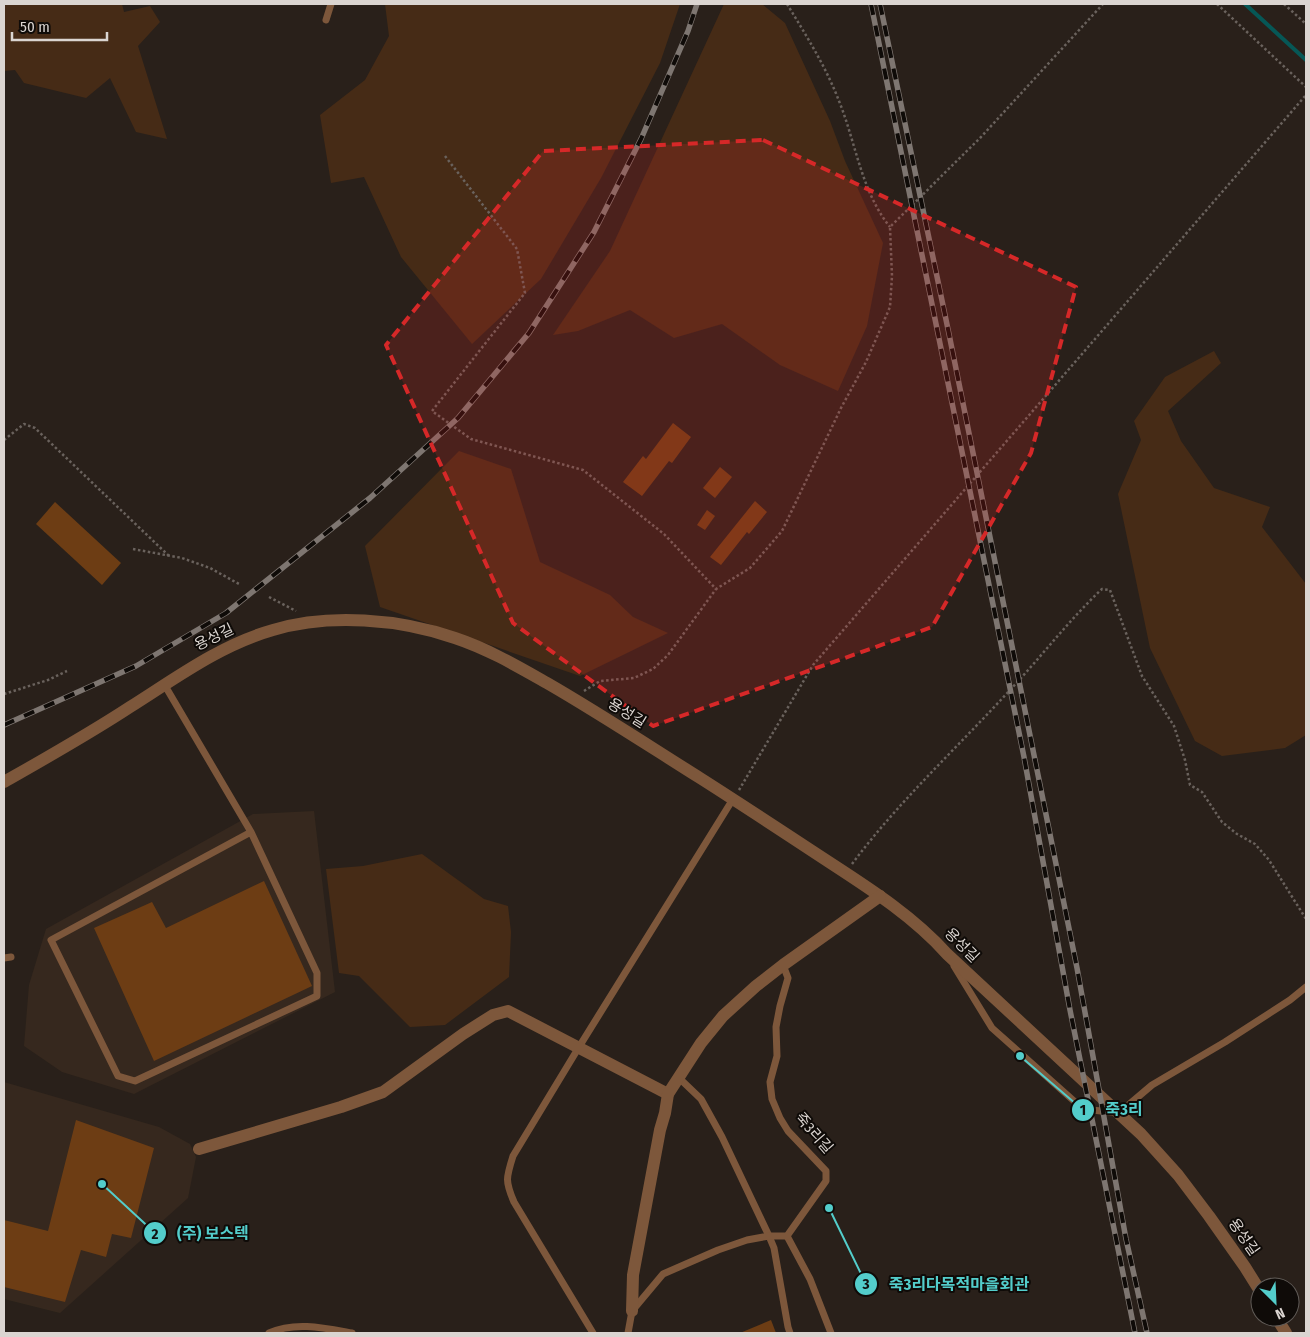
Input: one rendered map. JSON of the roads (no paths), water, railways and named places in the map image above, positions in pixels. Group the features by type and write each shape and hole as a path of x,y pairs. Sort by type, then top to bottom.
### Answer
{"street":[{"name":"용성길","path":"4,782 120,714 203,660 232,645 274,629 316,622 356,620 403,625 453,637 493,653 574,698 846,873 880,896 933,938 947,954 1141,1134 1178,1175 1252,1277"},
{"path":"632,1311 634,1275 660,1130 668,1094 678,1077 701,1043 723,1016 756,986 880,896"},
{"path":"199,1149 341,1107 383,1092 492,1015 508,1011 668,1094"}],"lane":[{"path":"326,20 331,4"},
{"path":"164,684 251,832 317,973 318,996 135,1081 118,1076 51,940 251,832"},
{"path":"593,1333 514,1202 507,1185 508,1172 513,1156 733,800"},
{"path":"947,954 992,1028 1084,1109 1119,1113 1152,1085 1225,1042 1290,1000 1306,987"},
{"name":"죽3리길","path":"783,965 788,978 776,1027 777,1056 770,1082 772,1098 780,1118 788,1131 826,1171 826,1181 787,1236"},
{"path":"678,1077 701,1099 722,1137 769,1236 774,1248 790,1333"},
{"path":"628,1333 632,1311 663,1274 747,1240 769,1236 787,1236 810,1279 831,1333"},
{"path":"269,1333 299,1326 352,1333"}],"waterway":[{"path":"1245,4 1306,60"}],"railway":[{"path":"4,725 136,666 226,613 370,498 458,418 529,333 594,232 641,139 688,31 697,4"},
{"path":"871,4 1024,757 1070,1010 1135,1333"},
{"path":"880,4 949,334 1077,968 1126,1239 1147,1333"}],"place":[{"name":"죽3리","path":"1020,1056"},
{"name":"(주) 보스텍","path":"102,1184"},
{"name":"죽3리다목적마을회관","path":"829,1208"}]}
